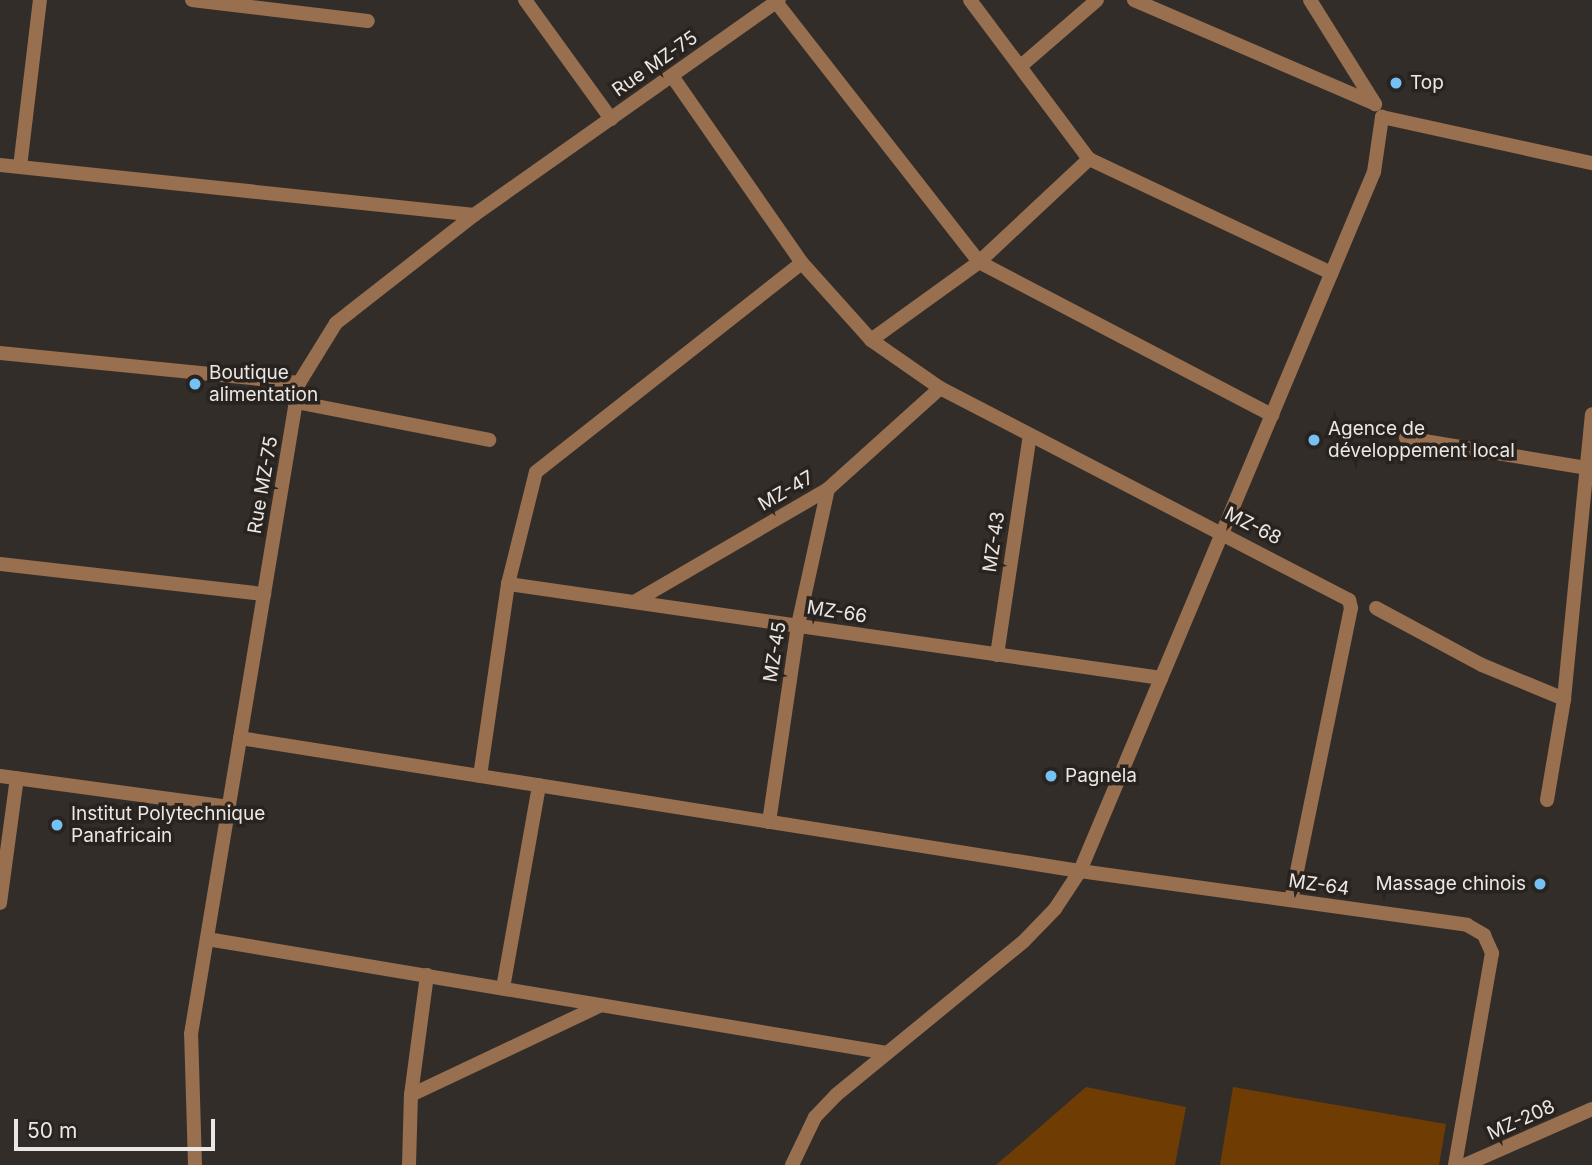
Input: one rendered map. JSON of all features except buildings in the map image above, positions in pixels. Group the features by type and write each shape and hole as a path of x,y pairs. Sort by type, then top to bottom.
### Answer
{"street":[{"path":"20,167 40,0"},
{"path":"192,0 368,21"},
{"path":"525,0 611,119"},
{"path":"970,0 1022,65 1089,159 1331,273"},
{"path":"1022,65 1097,0"},
{"path":"1134,0 1379,111 1592,163"},
{"path":"792,1165 815,1117 887,1052 1024,941 1055,909 1080,871 1374,172 1379,111 1310,0"},
{"path":"777,1 979,262 1272,415"},
{"name":"Rue MZ-75","path":"195,1165 191,1034 299,383 337,323 474,215 777,1"},
{"name":"MZ-68","path":"672,76 802,263 871,340 940,388 1343,595 1351,608 1291,900"},
{"path":"871,340 979,262 1089,159"},
{"path":"0,165 474,215"},
{"path":"480,776 508,584 537,472 802,263"},
{"path":"0,353 299,383"},
{"name":"MZ-47","path":"634,602 828,489 940,388"},
{"path":"296,402 489,440"},
{"path":"1547,800 1563,699 1592,414"},
{"name":"MZ-43","path":"997,655 1030,435"},
{"path":"1406,439 1588,468"},
{"name":"MZ-45","path":"769,822 797,625 828,489"},
{"path":"0,564 264,594"},
{"name":"MZ-66","path":"508,584 1161,678"},
{"path":"1376,608 1482,665 1563,699"},
{"name":"MZ-64","path":"240,738 1080,871 1466,925 1484,935 1492,953 1455,1165"},
{"path":"0,776 229,807"},
{"path":"0,903 17,778"},
{"path":"503,988 539,785"},
{"path":"207,939 887,1052"},
{"path":"409,1165 411,1095 427,975"},
{"path":"411,1095 601,1004"},
{"name":"MZ-208","path":"1465,1165 1592,1110"}],"place":[{"name":"Top","path":"1396,83"},
{"name":"Boutique alimentation","path":"195,384"},
{"name":"Agence de développement local","path":"1314,440"},
{"name":"Pagnela","path":"1051,776"},
{"name":"Institut Polytechnique Panafricain","path":"57,825"},
{"name":"Massage chinois","path":"1540,884"}]}
